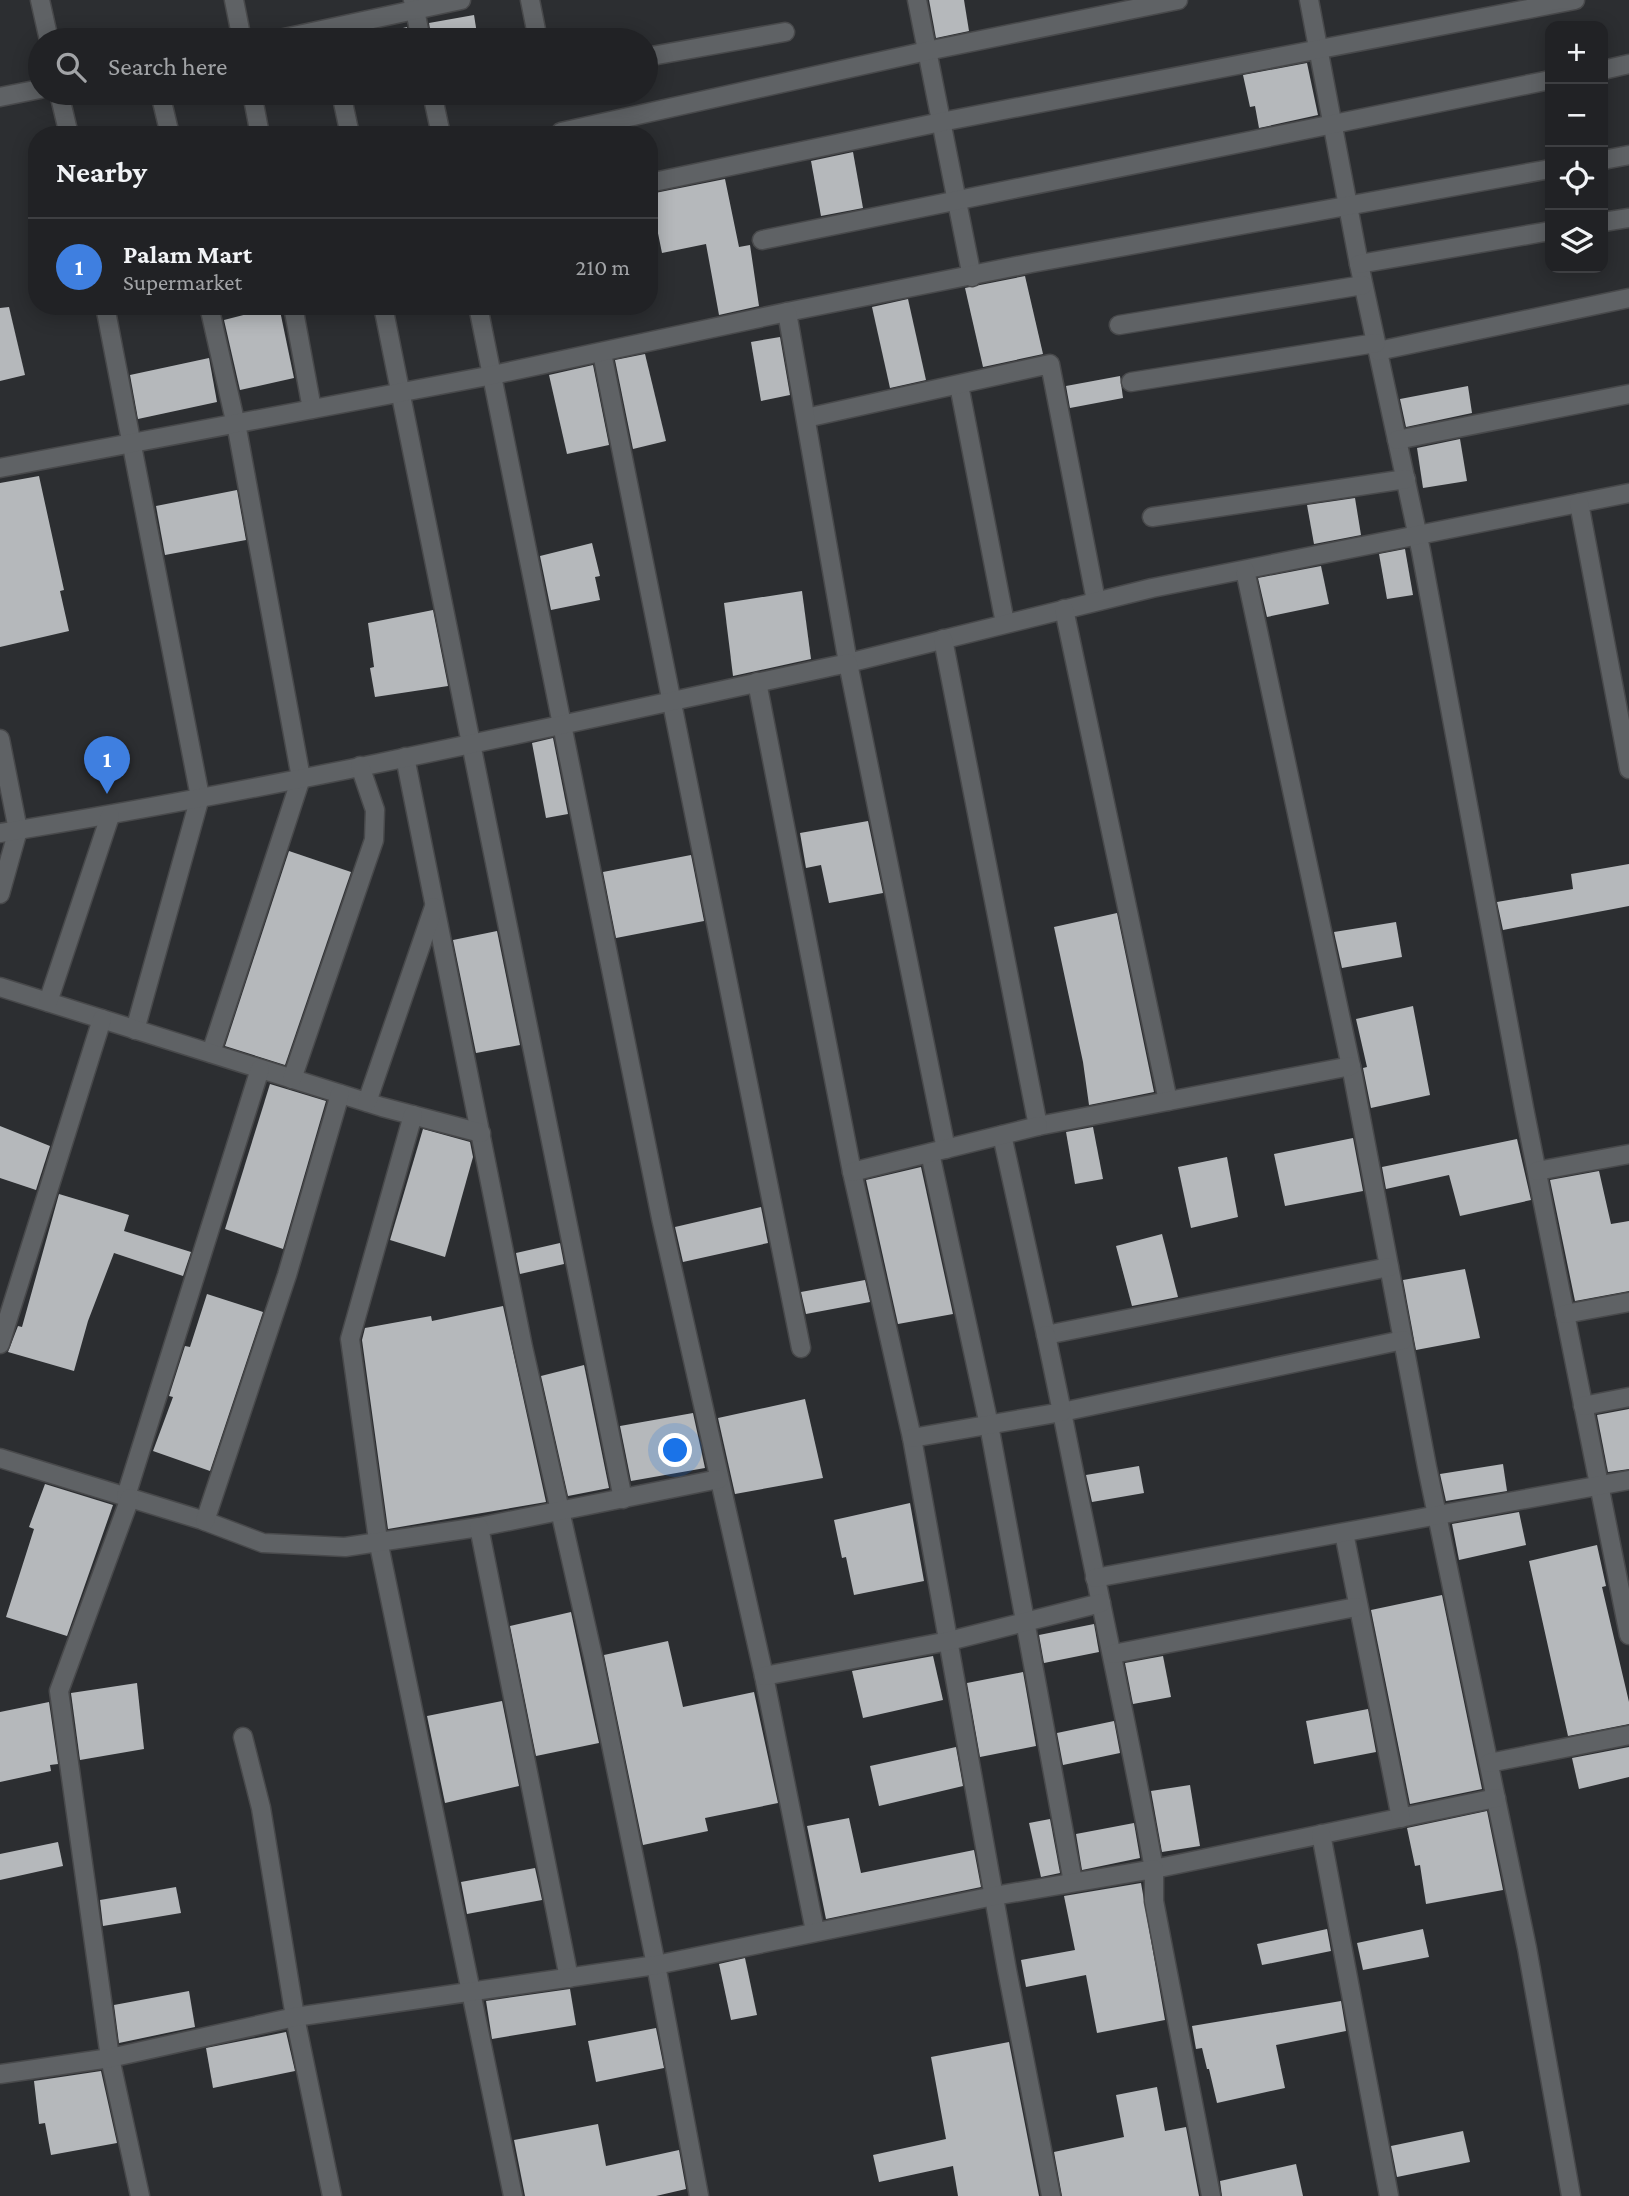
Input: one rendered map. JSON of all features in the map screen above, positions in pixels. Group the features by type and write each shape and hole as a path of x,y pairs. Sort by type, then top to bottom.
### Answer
{"street":[{"path":"40,0 46,28"},
{"path":"233,0 239,28"},
{"path":"347,28 414,5 461,0"},
{"path":"530,0 536,28"},
{"path":"917,0 972,277"},
{"path":"588,126 927,51 1178,0"},
{"path":"1309,0 1363,285 1418,536 1583,1406 1599,1486 1624,1582 1629,1635"},
{"path":"658,181 941,122 1318,51 1533,4 1575,0"},
{"path":"414,5 419,28"},
{"path":"658,55 785,32"},
{"path":"1608,69 1629,65"},
{"path":"762,240 1545,81"},
{"path":"0,97 28,91"},
{"path":"63,105 67,126"},
{"path":"163,105 168,126"},
{"path":"254,105 258,126"},
{"path":"343,105 347,126"},
{"path":"435,105 439,126"},
{"path":"1608,159 1629,155"},
{"path":"0,468 493,375 787,312 1545,170"},
{"path":"1608,221 1629,218"},
{"path":"1359,264 1545,232"},
{"path":"1119,325 1363,285"},
{"path":"1131,382 1377,347 1629,298"},
{"path":"787,312 848,663 1073,1882"},
{"path":"107,315 200,797 135,1030"},
{"path":"211,315 235,424 301,778 211,1053"},
{"path":"295,315 312,409"},
{"path":"385,315 623,1499"},
{"path":"480,315 661,1218 764,1676 816,1931"},
{"path":"602,353 801,1348"},
{"path":"806,418 1050,364 1096,601"},
{"path":"959,385 1005,623"},
{"path":"1397,440 1629,394"},
{"path":"1153,517 1406,479"},
{"path":"0,833 110,816 472,744 848,663 1096,601 1629,493"},
{"path":"1579,503 1629,769"},
{"path":"1245,570 1350,1066 1437,1515 1527,1948 1571,2196"},
{"path":"1064,609 1168,1101"},
{"path":"943,639 1038,1126"},
{"path":"757,682 852,1172 912,1438 1051,2196"},
{"path":"0,739 18,830 0,894"},
{"path":"405,757 558,1513 594,1661 656,1965 699,2196"},
{"path":"292,1079 374,840 375,810 360,766"},
{"path":"48,1002 110,816"},
{"path":"367,1102 435,905"},
{"path":"0,987 340,1094 481,1133"},
{"path":"0,1344 102,1019"},
{"path":"852,1172 1038,1126 1350,1066"},
{"path":"140,2196 110,2058 59,1691 128,1497 260,1069"},
{"path":"205,1521 287,1275 340,1094"},
{"path":"413,1115 350,1339 377,1540 513,2196"},
{"path":"1002,1135 1113,1654 1154,1869 1154,1901 1211,2196"},
{"path":"1537,1171 1629,1154"},
{"path":"1046,1335 1389,1267"},
{"path":"1565,1314 1629,1302"},
{"path":"912,1438 1062,1412 1403,1340"},
{"path":"1583,1406 1629,1397"},
{"path":"0,1458 205,1521 263,1543 345,1547 558,1513 719,1479"},
{"path":"1095,1578 1629,1480"},
{"path":"479,1527 569,1978"},
{"path":"1344,1532 1356,1607 1401,1818"},
{"path":"764,1676 948,1641 1101,1603"},
{"path":"1113,1654 1356,1607"},
{"path":"1489,1763 1629,1735"},
{"path":"243,1737 261,1808 295,2017 332,2196"},
{"path":"0,2074 110,2058 295,2017 472,1994 656,1965 994,1896 1154,1869 1496,1798"},
{"path":"1321,1834 1389,2196"}],"building":[{"path":"929,0 964,0 969,31 936,38"},
{"path":"474,15 476,28 430,28 429,23"},
{"path":"1307,63 1318,115 1259,128 1255,106 1250,107 1243,75"},
{"path":"853,152 863,208 821,216 811,161"},
{"path":"725,179 739,247 750,245 759,306 719,315 706,244 662,253 658,233 658,192"},
{"path":"1025,276 1043,354 983,367 965,288"},
{"path":"908,299 926,380 890,388 872,307"},
{"path":"9,307 25,375 0,381 0,308"},
{"path":"244,315 281,315 294,378 240,390 224,320"},
{"path":"780,337 790,395 761,401 751,342"},
{"path":"645,354 666,441 633,449 615,360"},
{"path":"209,358 217,402 138,419 130,375"},
{"path":"593,365 609,445 567,454 549,375"},
{"path":"1120,376 1123,398 1070,408 1066,386"},
{"path":"1468,386 1472,413 1406,427 1400,399"},
{"path":"1460,439 1467,481 1423,488 1417,448"},
{"path":"39,476 64,590 60,591 69,631 0,647 0,483"},
{"path":"237,490 246,540 165,555 156,506"},
{"path":"1355,498 1361,535 1314,544 1307,505"},
{"path":"592,543 600,576 595,577 600,600 551,610 540,556"},
{"path":"1405,549 1413,595 1387,599 1379,554"},
{"path":"1321,566 1329,604 1267,617 1258,578"},
{"path":"802,591 811,659 733,676 724,603"},
{"path":"433,610 448,686 375,697 370,668 374,667 368,623"},
{"path":"553,738 568,814 546,818 532,743"},
{"path":"868,821 883,893 829,903 821,865 806,868 800,833"},
{"path":"289,851 351,872 285,1065 225,1046"},
{"path":"691,855 704,921 616,938 603,872"},
{"path":"1629,864 1629,906 1503,930 1497,902 1573,889 1571,874"},
{"path":"1117,913 1154,1092 1089,1105 1083,1062 1054,927"},
{"path":"1396,922 1402,957 1342,968 1334,932"},
{"path":"497,931 520,1045 476,1053 453,940"},
{"path":"1413,1006 1430,1095 1371,1108 1363,1068 1367,1067 1356,1019"},
{"path":"270,1084 326,1101 283,1249 225,1229"},
{"path":"0,1126 50,1146 36,1190 0,1178"},
{"path":"1093,1127 1103,1179 1075,1184 1066,1132"},
{"path":"423,1129 470,1142 473,1157 445,1257 390,1240"},
{"path":"1353,1138 1363,1191 1285,1206 1274,1154"},
{"path":"1517,1139 1531,1200 1460,1216 1449,1175 1386,1189 1382,1167"},
{"path":"1227,1157 1238,1217 1191,1228 1178,1167"},
{"path":"921,1167 953,1314 898,1324 866,1180"},
{"path":"1599,1171 1611,1224 1629,1221 1629,1291 1575,1301 1550,1180"},
{"path":"59,1194 129,1215 124,1231 191,1252 183,1276 114,1253 88,1321 74,1371 8,1352 18,1326 22,1327"},
{"path":"761,1207 768,1243 683,1262 675,1227"},
{"path":"1162,1234 1178,1297 1132,1306 1116,1246"},
{"path":"560,1243 564,1264 520,1274 516,1253"},
{"path":"1465,1269 1480,1338 1416,1350 1403,1280"},
{"path":"865,1280 870,1302 806,1314 801,1292"},
{"path":"207,1294 263,1312 210,1471 153,1451 173,1397 169,1396 185,1346 190,1347"},
{"path":"503,1306 546,1502 388,1529 362,1340 365,1328 431,1316 432,1321"},
{"path":"584,1365 609,1488 568,1496 541,1376"},
{"path":"805,1399 823,1478 735,1494 718,1418"},
{"path":"1629,1409 1629,1469 1608,1472 1597,1415"},
{"path":"693,1413 705,1468 631,1481 620,1426"},
{"path":"1503,1464 1507,1491 1446,1501 1440,1474"},
{"path":"1139,1466 1144,1493 1092,1502 1086,1475"},
{"path":"45,1484 113,1505 67,1636 6,1617 34,1529 29,1527"},
{"path":"910,1503 924,1581 854,1595 834,1520"},
{"path":"1519,1512 1526,1545 1459,1560 1452,1524"},
{"path":"1597,1545 1606,1586 1602,1587 1629,1702 1629,1724 1568,1736 1529,1561"},
{"path":"1442,1595 1482,1789 1410,1804 1371,1610"},
{"path":"571,1612 599,1743 536,1756 510,1626"},
{"path":"1094,1624 1099,1652 1044,1663 1039,1635"},
{"path":"668,1641 683,1707 754,1692 778,1803 705,1818 708,1831 643,1845 604,1655"},
{"path":"933,1656 943,1700 863,1718 852,1671"},
{"path":"1163,1656 1171,1697 1133,1704 1125,1663"},
{"path":"1023,1672 1036,1746 980,1757 967,1683"},
{"path":"137,1683 144,1749 80,1760 71,1693"},
{"path":"502,1701 519,1786 445,1803 427,1716"},
{"path":"49,1702 58,1764 50,1765 51,1771 0,1782 0,1712"},
{"path":"1368,1709 1376,1752 1314,1764 1306,1721"},
{"path":"1114,1721 1120,1753 1063,1765 1057,1733"},
{"path":"956,1747 963,1786 879,1806 870,1766"},
{"path":"1629,1747 1629,1777 1579,1789 1572,1758"},
{"path":"1190,1785 1200,1846 1162,1852 1151,1791"},
{"path":"1487,1811 1503,1890 1426,1904 1420,1865 1415,1866 1407,1828"},
{"path":"849,1818 861,1873 974,1850 981,1887 826,1919 807,1826"},
{"path":"1050,1819 1060,1873 1041,1877 1029,1823"},
{"path":"1134,1823 1140,1858 1082,1870 1076,1834"},
{"path":"58,1842 63,1866 0,1880 0,1854"},
{"path":"535,1868 542,1900 467,1914 461,1882"},
{"path":"1141,1883 1165,2020 1097,2033 1086,1975 1026,1987 1021,1960 1075,1950 1064,1896"},
{"path":"176,1887 181,1913 103,1926 100,1900"},
{"path":"1327,1929 1331,1951 1262,1965 1257,1944"},
{"path":"1423,1929 1429,1957 1363,1970 1357,1943"},
{"path":"745,1958 757,2015 731,2020 719,1964"},
{"path":"570,1989 576,2025 492,2039 486,2001"},
{"path":"189,1991 195,2027 119,2043 114,2005"},
{"path":"1341,2001 1346,2031 1276,2045 1285,2088 1217,2103 1202,2048 1196,2049 1192,2026"},
{"path":"656,2028 664,2068 596,2082 588,2041"},
{"path":"286,2032 295,2071 213,2088 206,2048"},
{"path":"1009,2042 1039,2196 958,2196 953,2166 879,2182 873,2155 946,2139 931,2057"},
{"path":"101,2071 117,2143 51,2155 45,2123 39,2124 34,2081"},
{"path":"1157,2087 1165,2131 1186,2127 1199,2196 1062,2196 1054,2152 1124,2137 1116,2095"},
{"path":"598,2124 606,2166 679,2150 686,2189 656,2196 525,2196 514,2140"},
{"path":"1463,2131 1470,2162 1397,2177 1391,2146"},
{"path":"1296,2164 1303,2196 1222,2196 1220,2181"}],"place":[{"name":"Palam Mart","path":"107,794"}]}
